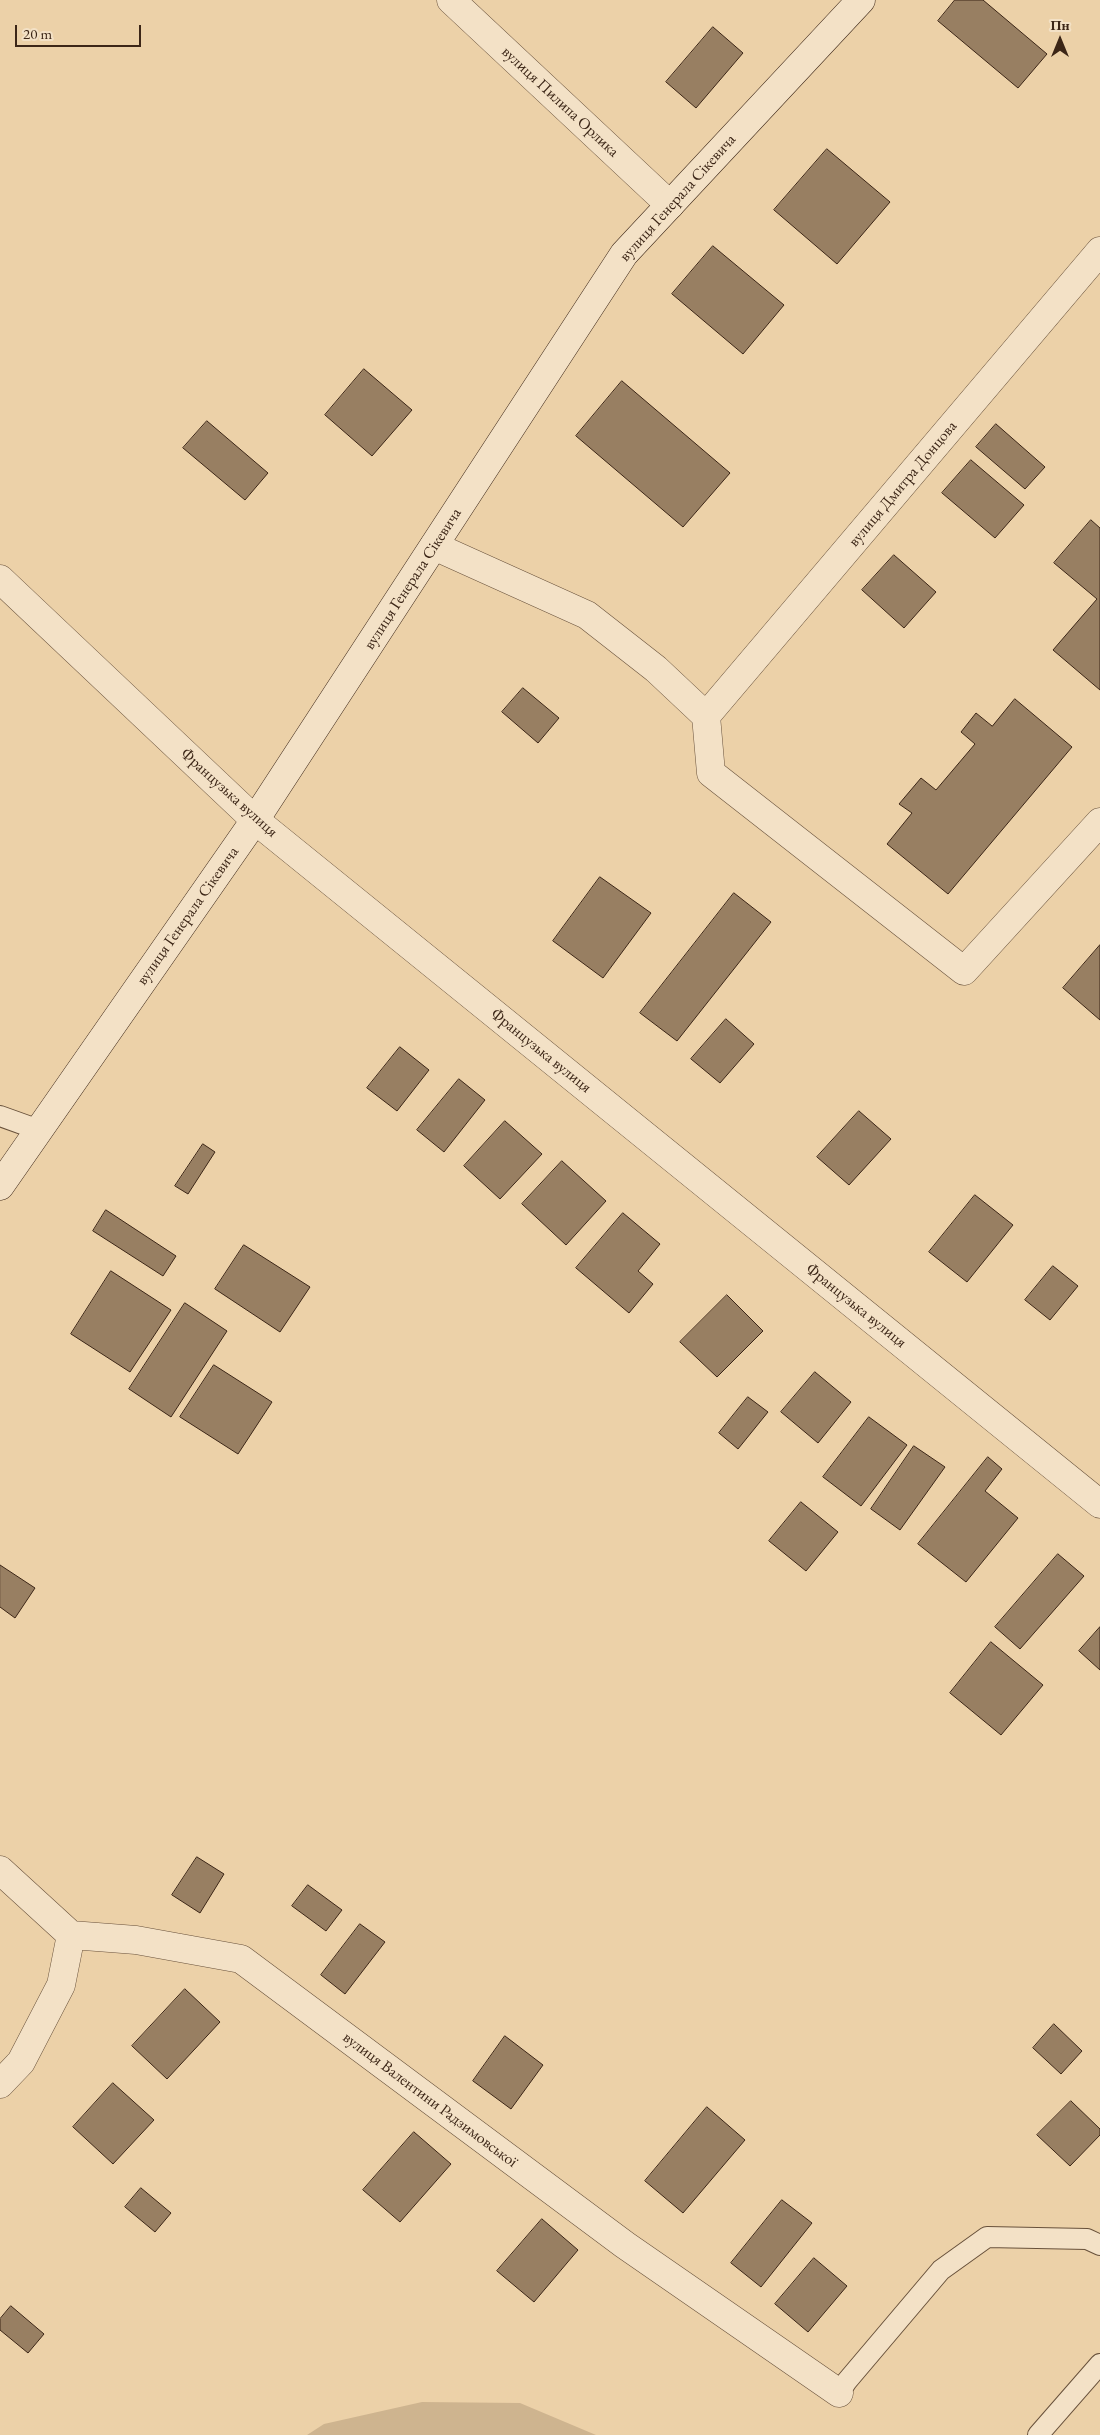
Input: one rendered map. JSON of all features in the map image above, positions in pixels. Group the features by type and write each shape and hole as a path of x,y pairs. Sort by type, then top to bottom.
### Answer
{"street":[{"name":"вулиця Пилипа Орлика","path":"451,0 670,205"},
{"name":"вулиця Генерала Сікевича","path":"0,1186 256,820 624,254 860,0"},
{"name":"вулиця Дмитра Донцова","path":"706,716 1100,251"},
{"path":"434,546 587,615 656,669 706,716 711,773 964,971 1100,822"},
{"name":"Французька вулиця","path":"0,579 256,820 1100,1504"},
{"path":"0,1870 71,1935 61,1985 21,2062 0,2084"},
{"name":"вулиця Валентини Радзимовської","path":"71,1935 136,1940 240,1959 626,2245 839,2394"}],"lane":[{"path":"0,1116 39,1130"},
{"path":"839,2394 847,2381 941,2270 987,2238 1087,2239 1100,2245"},
{"path":"1038,2435 1100,2364"}],"shaded area":[{"path":"422,2402 520,2403 596,2435 307,2435 324,2424"}],"building":[{"path":"955,0 983,0 1047,54 1018,88 938,21"},
{"path":"713,27 743,53 696,108 666,82"},
{"path":"827,149 890,202 837,264 774,210"},
{"path":"713,246 784,305 743,354 672,294"},
{"path":"364,369 412,410 372,456 325,415"},
{"path":"622,381 730,473 683,527 576,436"},
{"path":"207,421 268,473 245,500 183,448"},
{"path":"996,424 1045,467 1025,489 976,447"},
{"path":"971,460 1024,505 995,538 942,493"},
{"path":"1091,520 1100,528 1100,690 1053,650 1097,599 1054,563"},
{"path":"894,555 936,592 904,628 862,590"},
{"path":"523,688 559,718 538,743 502,712"},
{"path":"1015,699 1072,747 948,894 887,844 912,813 899,804 921,778 936,790 975,744 961,732 976,713 992,726"},
{"path":"600,877 651,913 603,978 553,941"},
{"path":"734,893 771,922 677,1041 640,1013"},
{"path":"1100,945 1100,1020 1063,988"},
{"path":"726,1019 754,1044 720,1083 691,1059"},
{"path":"400,1047 429,1070 397,1111 367,1088"},
{"path":"459,1079 485,1100 444,1152 417,1130"},
{"path":"859,1111 891,1139 849,1185 817,1157"},
{"path":"505,1121 542,1154 500,1199 464,1166"},
{"path":"203,1144 215,1152 188,1194 175,1186"},
{"path":"562,1161 606,1201 566,1245 522,1204"},
{"path":"975,1195 1013,1225 967,1282 929,1252"},
{"path":"106,1210 176,1256 163,1276 93,1231"},
{"path":"623,1213 660,1244 638,1271 653,1284 629,1313 576,1268"},
{"path":"244,1245 310,1287 280,1332 215,1289"},
{"path":"1053,1266 1078,1286 1050,1320 1025,1300"},
{"path":"111,1271 171,1310 130,1372 71,1334"},
{"path":"727,1295 763,1331 717,1377 680,1342"},
{"path":"185,1303 227,1331 171,1417 129,1389"},
{"path":"214,1365 272,1402 238,1454 180,1417"},
{"path":"815,1372 851,1402 818,1443 781,1412"},
{"path":"748,1397 768,1412 738,1449 719,1433"},
{"path":"869,1417 907,1445 861,1506 823,1477"},
{"path":"914,1446 945,1467 900,1530 871,1509"},
{"path":"988,1457 1002,1469 985,1491 1018,1518 966,1582 918,1544"},
{"path":"801,1502 838,1532 806,1571 769,1541"},
{"path":"1058,1554 1084,1576 1020,1649 995,1627"},
{"path":"0,1565 35,1588 15,1618 0,1607"},
{"path":"1100,1627 1100,1670 1079,1651"},
{"path":"991,1642 1043,1685 1001,1735 950,1693"},
{"path":"197,1857 224,1874 200,1913 172,1895"},
{"path":"308,1885 342,1910 326,1931 292,1906"},
{"path":"360,1924 385,1942 345,1994 321,1975"},
{"path":"185,1989 220,2022 167,2079 132,2046"},
{"path":"1054,2024 1082,2051 1061,2074 1033,2048"},
{"path":"505,2036 543,2065 511,2109 473,2081"},
{"path":"113,2083 154,2120 113,2164 73,2127"},
{"path":"1071,2101 1100,2129 1100,2135 1070,2166 1037,2135"},
{"path":"707,2107 745,2140 683,2213 645,2181"},
{"path":"414,2132 451,2164 400,2222 363,2190"},
{"path":"141,2188 171,2213 155,2232 125,2207"},
{"path":"782,2200 812,2223 761,2287 731,2263"},
{"path":"542,2219 578,2250 534,2302 497,2271"},
{"path":"814,2258 847,2286 808,2332 775,2304"},
{"path":"11,2306 44,2334 28,2353 0,2330 0,2319"}]}
